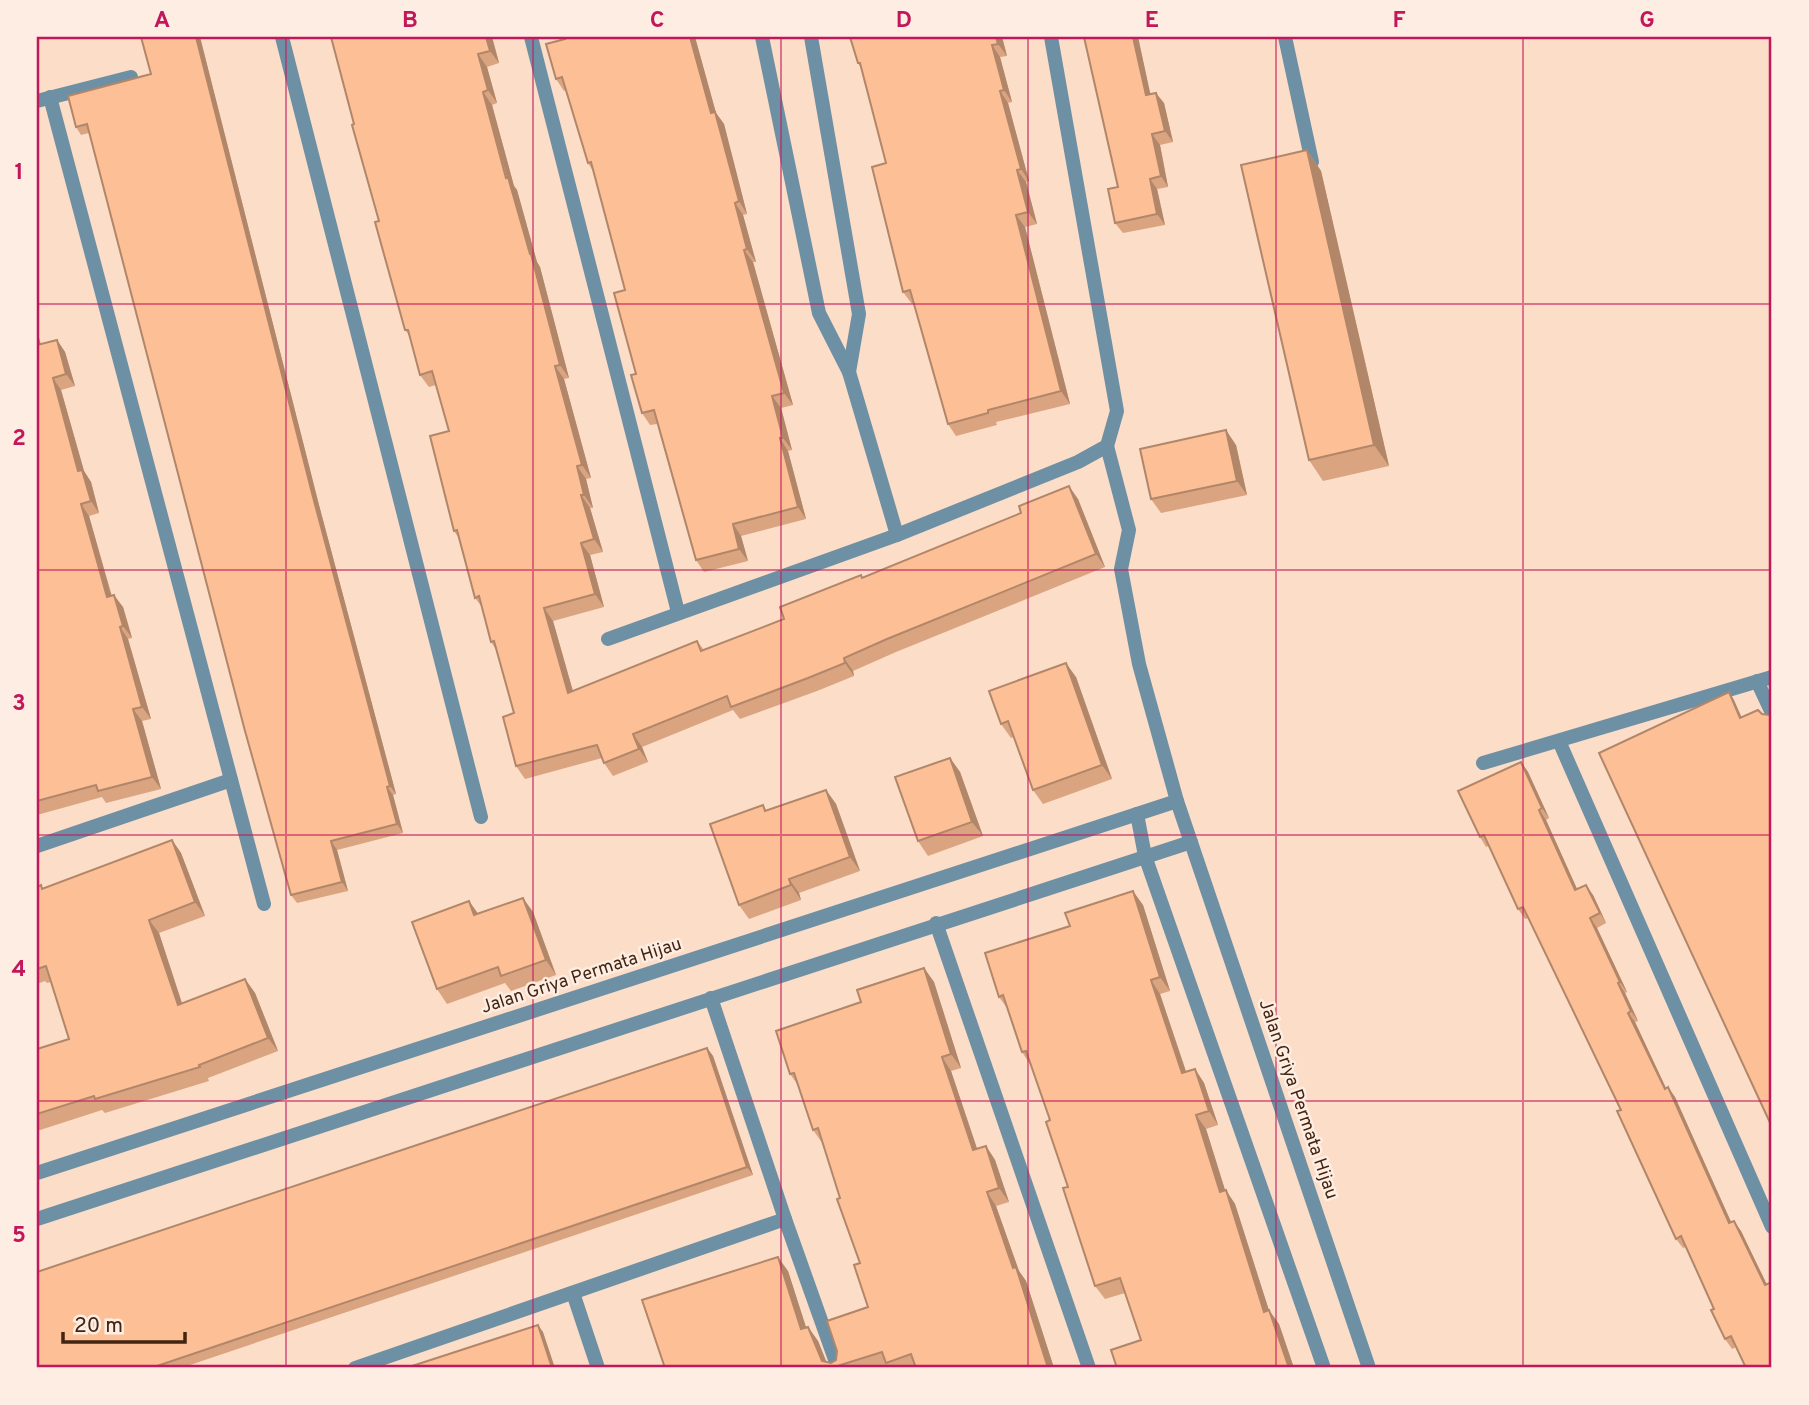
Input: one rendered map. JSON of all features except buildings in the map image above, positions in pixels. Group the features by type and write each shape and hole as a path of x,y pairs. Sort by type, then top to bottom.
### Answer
{"street":[{"path":"282,37 481,817"},
{"path":"531,37 678,612"},
{"path":"762,37 818,313 849,372 897,535"},
{"path":"811,37 859,314 849,372"},
{"path":"1051,37 1117,411 1107,446 1129,530 1121,569 1139,664 1177,801"},
{"path":"1285,37 1312,162"},
{"path":"131,77 43,99 264,904"},
{"path":"608,639 897,535 1078,462 1107,446"},
{"path":"1483,763 1772,677"},
{"path":"1757,681 1772,713"},
{"path":"1559,741 1772,1227"},
{"path":"37,846 231,780"},
{"name":"Jalan Griya Permata Hijau","path":"37,1173 1177,801 1369,1368"},
{"path":"1137,814 1145,856 1324,1368"},
{"path":"37,1219 936,923 1191,842"},
{"path":"936,923 1089,1368"},
{"path":"711,998 838,1368"},
{"path":"355,1368 371,1366 785,1219"},
{"path":"573,1293 598,1368"}]}
